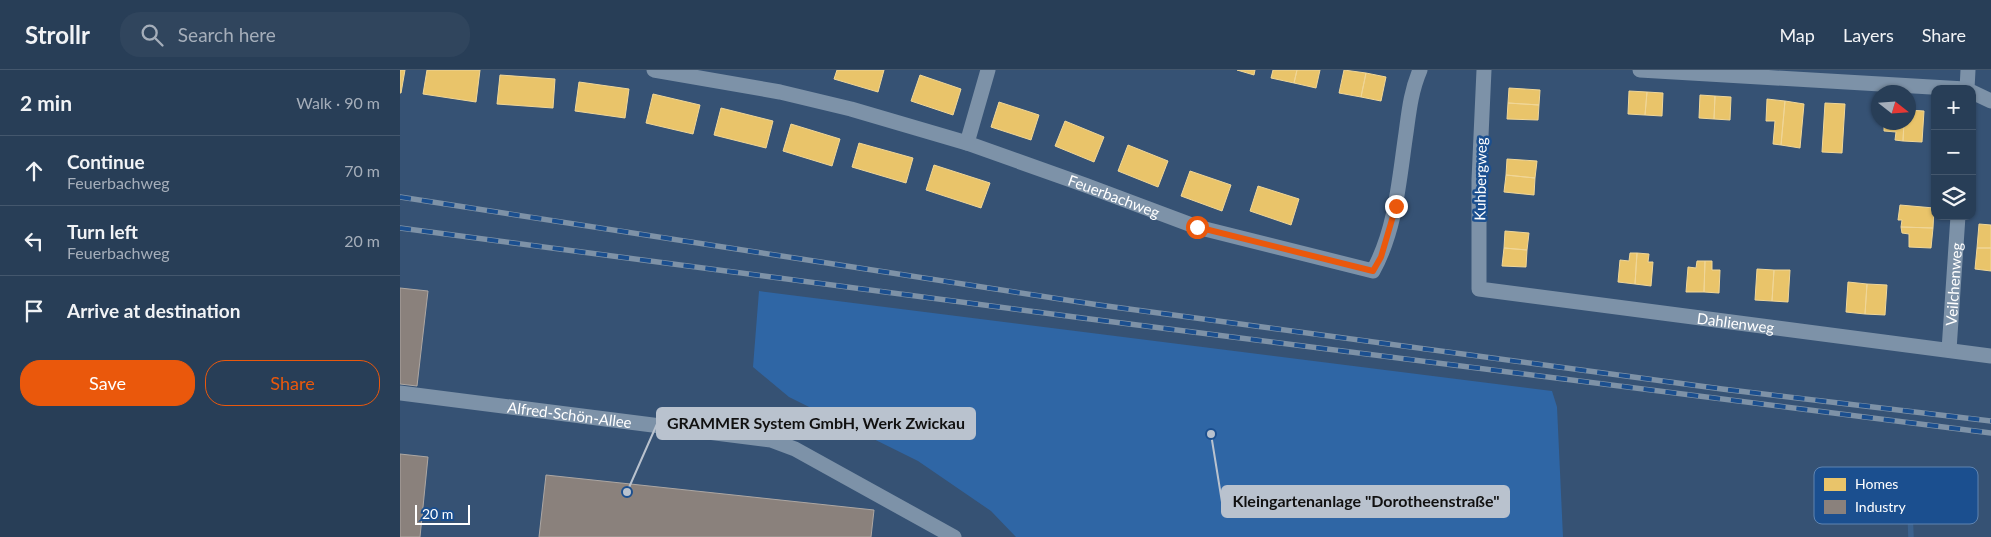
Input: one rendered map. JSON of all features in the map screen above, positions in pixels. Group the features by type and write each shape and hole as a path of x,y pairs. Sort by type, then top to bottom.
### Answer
{"street":[{"name":"Feuerbachweg","path":"654,70 780,92 851,109 966,142 1085,184 1197,227 1373,271 1381,257 1396,206 1412,89 1420,70"},
{"path":"966,142 988,70"},
{"name":"Kuhbergweg","path":"1480,289 1479,180 1484,70"},
{"path":"1640,70 1931,87"},
{"path":"1966,85 1968,70"},
{"path":"1976,94 1991,101"},
{"name":"Veilchenweg","path":"1949,350 1958,220"},
{"name":"Dahlienweg","path":"1480,289 1991,356"},
{"name":"Alfred-Schön-Allee","path":"400,393 771,440 795,449 954,537"}],"shaded area":[{"path":"759,291 1552,391 1557,407 1563,537 1016,537 991,511 918,461 789,397 753,367"}],"building: Homes":[{"path":"400,70 405,70 401,93 400,93"},
{"path":"427,70 480,70 476,102 423,94"},
{"path":"837,70 884,70 878,92 834,79"},
{"path":"1237,70 1255,70 1254,75"},
{"path":"1273,70 1297,70 1294,83 1271,78"},
{"path":"1297,70 1320,70 1316,88 1294,83"},
{"path":"1344,70 1366,73 1361,97 1339,93"},
{"path":"1366,73 1386,77 1381,101 1361,97"},
{"path":"500,75 555,79 553,108 497,104"},
{"path":"920,75 961,89 953,115 911,101"},
{"path":"579,82 629,89 625,118 575,111"},
{"path":"1509,88 1540,90 1539,105 1508,103"},
{"path":"1629,91 1647,92 1645,115 1628,114"},
{"path":"1647,92 1663,93 1662,116 1645,115"},
{"path":"653,94 700,105 693,134 646,123"},
{"path":"1700,95 1715,96 1714,119 1699,118"},
{"path":"1715,96 1731,97 1730,120 1714,119"},
{"path":"1767,99 1785,101 1781,145 1773,144 1775,121 1766,121"},
{"path":"1785,101 1804,104 1800,148 1781,145"},
{"path":"999,102 1039,115 1031,140 991,127"},
{"path":"1508,103 1539,105 1538,120 1507,119"},
{"path":"1825,103 1845,104 1842,153 1822,152"},
{"path":"721,108 773,121 766,148 714,135"},
{"path":"1916,110 1924,111 1922,142 1903,141 1904,130 1916,130"},
{"path":"1065,121 1104,137 1094,162 1055,146"},
{"path":"791,124 840,139 832,166 783,151"},
{"path":"1904,130 1903,141 1895,140 1896,132 1884,131"},
{"path":"859,143 913,158 906,183 852,167"},
{"path":"1128,145 1168,161 1158,187 1118,171"},
{"path":"1507,159 1537,161 1535,178 1506,175"},
{"path":"934,165 990,183 981,208 926,190"},
{"path":"1190,171 1231,185 1222,211 1181,196"},
{"path":"1506,175 1535,178 1534,195 1504,192"},
{"path":"1258,186 1299,199 1291,225 1250,211"},
{"path":"1900,205 1931,208 1933,228 1901,227 1902,220 1898,220"},
{"path":"1979,224 1991,225 1991,248 1977,248"},
{"path":"1901,227 1933,228 1931,248 1909,247 1909,234 1902,233"},
{"path":"1505,231 1529,233 1527,250 1504,248"},
{"path":"1504,248 1527,250 1526,267 1502,266"},
{"path":"1977,248 1991,248 1991,271 1975,269"},
{"path":"1630,253 1637,253 1635,284 1618,282 1620,260 1629,261"},
{"path":"1637,253 1649,254 1648,262 1653,262 1651,286 1635,284"},
{"path":"1697,261 1705,261 1704,292 1686,292 1688,267 1696,268"},
{"path":"1705,261 1712,261 1712,270 1720,270 1719,293 1704,292"},
{"path":"1757,269 1774,270 1772,301 1755,300"},
{"path":"1774,270 1790,270 1788,302 1772,301"},
{"path":"1848,282 1867,284 1865,314 1846,312"},
{"path":"1867,284 1887,285 1885,315 1865,314"}],"building: Industry":[{"path":"400,288 428,291 417,386 400,384"},
{"path":"400,454 428,457 420,537 400,537"},
{"path":"546,475 874,510 871,537 539,537"}],"waterway":[{"path":"1910,524 1911,537"}],"railway":[{"path":"400,197 1099,305 1722,389 1991,421"},
{"path":"400,228 1090,319 1991,433"}],"place":[{"name":"Kleingartenanlage \"Dorotheenstraße\"","path":"1211,434"},
{"name":"GRAMMER System GmbH, Werk Zwickau","path":"627,492"}],"route":[{"path":"1197,227 1373,271 1381,257 1396,206"}]}
